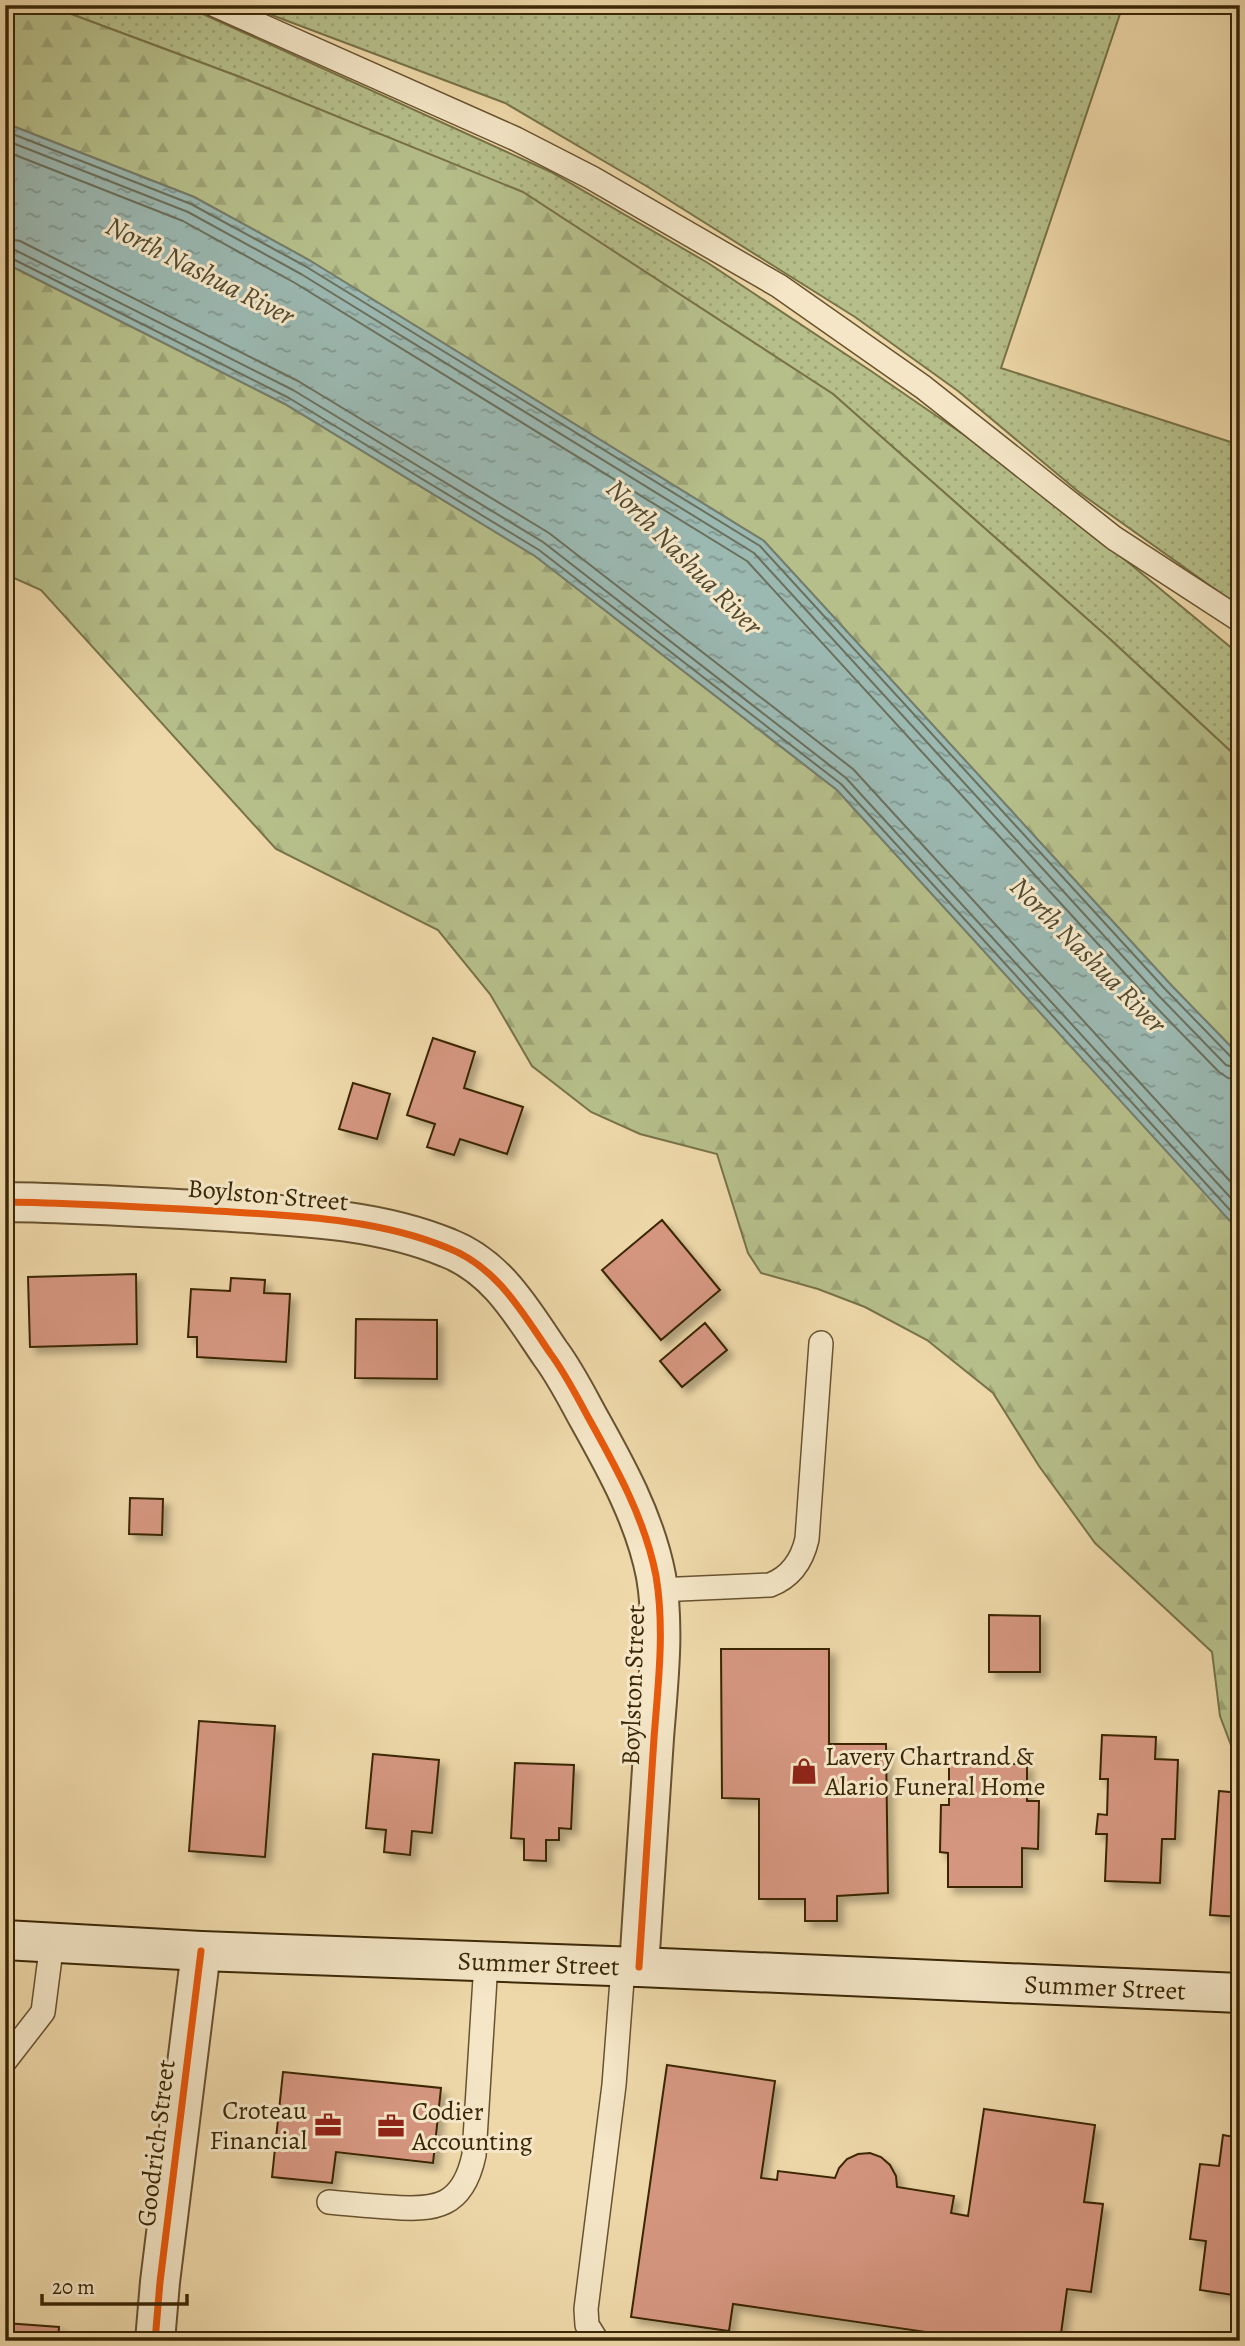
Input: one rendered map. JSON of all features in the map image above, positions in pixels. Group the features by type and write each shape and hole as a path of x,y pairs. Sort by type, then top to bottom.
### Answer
{"street":[{"name":"Boylston Street","path":"5,1202 83,1203 273,1214 347,1222 417,1237 452,1249 492,1274 502,1285 560,1367 630,1496 648,1545 657,1590 660,1621 657,1692 631,1967"},
{"name":"Summer Street","path":"5,1940 201,1951 1240,1993"},
{"name":"Goodrich Street","path":"155,2341 201,1951"}],"lane":[{"path":"215,5 516,139 592,178 779,286 923,387 1114,538 1240,620"},
{"path":"657,1590 770,1585 784,1579 795,1567 803,1554 807,1539 821,1343"},
{"path":"5,2061 43,2012 52,1942"},
{"path":"329,2202 423,2210 444,2203 468,2178 474,2155 486,1962"},
{"path":"597,2341 587,2325 586,2309 631,1967"}],"green space":[{"path":"5,5 47,5 240,77 523,192 833,394 1111,640 1240,760 1240,1056 1171,985 764,541 309,260 194,197 5,123"},
{"path":"47,5 183,5 551,172 708,263 1024,476 1240,655 1240,760 1111,640 833,394 514,189 240,77"},
{"path":"245,5 1123,5 1001,368 1240,445 1240,607 1080,493 958,391 855,317 648,187 505,103"},
{"path":"5,263 285,404 535,556 837,790 1231,1221 1240,1232 1240,1769 1220,1716 1212,1652 1095,1543 1039,1466 993,1393 927,1340 865,1307 818,1289 761,1273 748,1253 717,1154 640,1134 591,1112 532,1066 490,994 438,930 276,849 41,590 5,574"}],"water":[{"name":"North Nashua River","path":"5,123 194,197 309,260 764,541 1171,985 1240,1056 1240,1232 837,790 535,556 285,404 5,263"}],"building":[{"path":"433,1038 475,1052 464,1088 523,1107 507,1154 460,1139 454,1155 427,1147 435,1124 407,1115"},
{"path":"353,1083 390,1094 377,1139 339,1129"},
{"path":"662,1220 720,1290 661,1340 602,1270"},
{"path":"136,1274 137,1344 30,1347 28,1277"},
{"path":"231,1278 265,1280 264,1293 290,1294 286,1362 197,1357 197,1337 188,1337 191,1289 230,1291"},
{"path":"356,1319 437,1320 437,1379 355,1378"},
{"path":"705,1323 727,1350 682,1387 660,1361"},
{"path":"130,1498 163,1499 162,1535 129,1534"},
{"path":"989,1615 1040,1616 1040,1672 989,1672"},
{"name":"Lavery Chartrand & Alario Funeral Home","path":"721,1649 829,1649 829,1744 886,1744 888,1893 837,1896 837,1921 805,1921 805,1899 759,1899 759,1799 722,1798"},
{"path":"199,1721 275,1726 265,1857 189,1851"},
{"path":"1102,1735 1156,1737 1155,1759 1178,1760 1175,1839 1162,1839 1160,1883 1105,1881 1107,1834 1096,1834 1098,1814 1107,1815 1108,1779 1100,1779"},
{"path":"373,1754 439,1760 432,1833 412,1831 410,1855 384,1852 386,1830 366,1828"},
{"path":"515,1763 574,1765 571,1829 559,1828 559,1840 546,1840 546,1861 524,1860 524,1839 511,1838"},
{"path":"949,1763 1027,1764 1027,1801 1039,1801 1038,1849 1022,1848 1022,1887 948,1887 948,1853 940,1852 941,1805 949,1805"},
{"path":"1219,1791 1240,1793 1240,1917 1210,1915"},
{"path":"667,2065 775,2081 761,2178 777,2180 778,2171 835,2178 847,2159 870,2153 881,2157 890,2165 896,2176 897,2187 954,2196 951,2213 968,2216 984,2109 1095,2125 1084,2202 1103,2204 1091,2292 1067,2289 1060,2341 939,2341 940,2334 733,2304 729,2331 631,2317"},
{"path":"283,2072 441,2088 433,2163 336,2152 332,2183 272,2177"},
{"path":"1223,2135 1240,2138 1240,2296 1200,2290 1206,2241 1190,2239 1200,2164 1219,2166"},
{"path":"5,2323 59,2327 58,2341 5,2341"}],"cycle path":[{"path":"5,1202 245,1213 364,1224 421,1238 465,1256 507,1292 561,1368 609,1455 645,1534 656,1576 660,1657 639,1967"},
{"path":"155,2341 201,1951"}],"place":[{"name":"Lavery Chartrand & Alario Funeral Home","path":"804,1771"},
{"name":"Croteau Financial","path":"328,2125"},
{"name":"Codier Accounting","path":"391,2126"}]}
